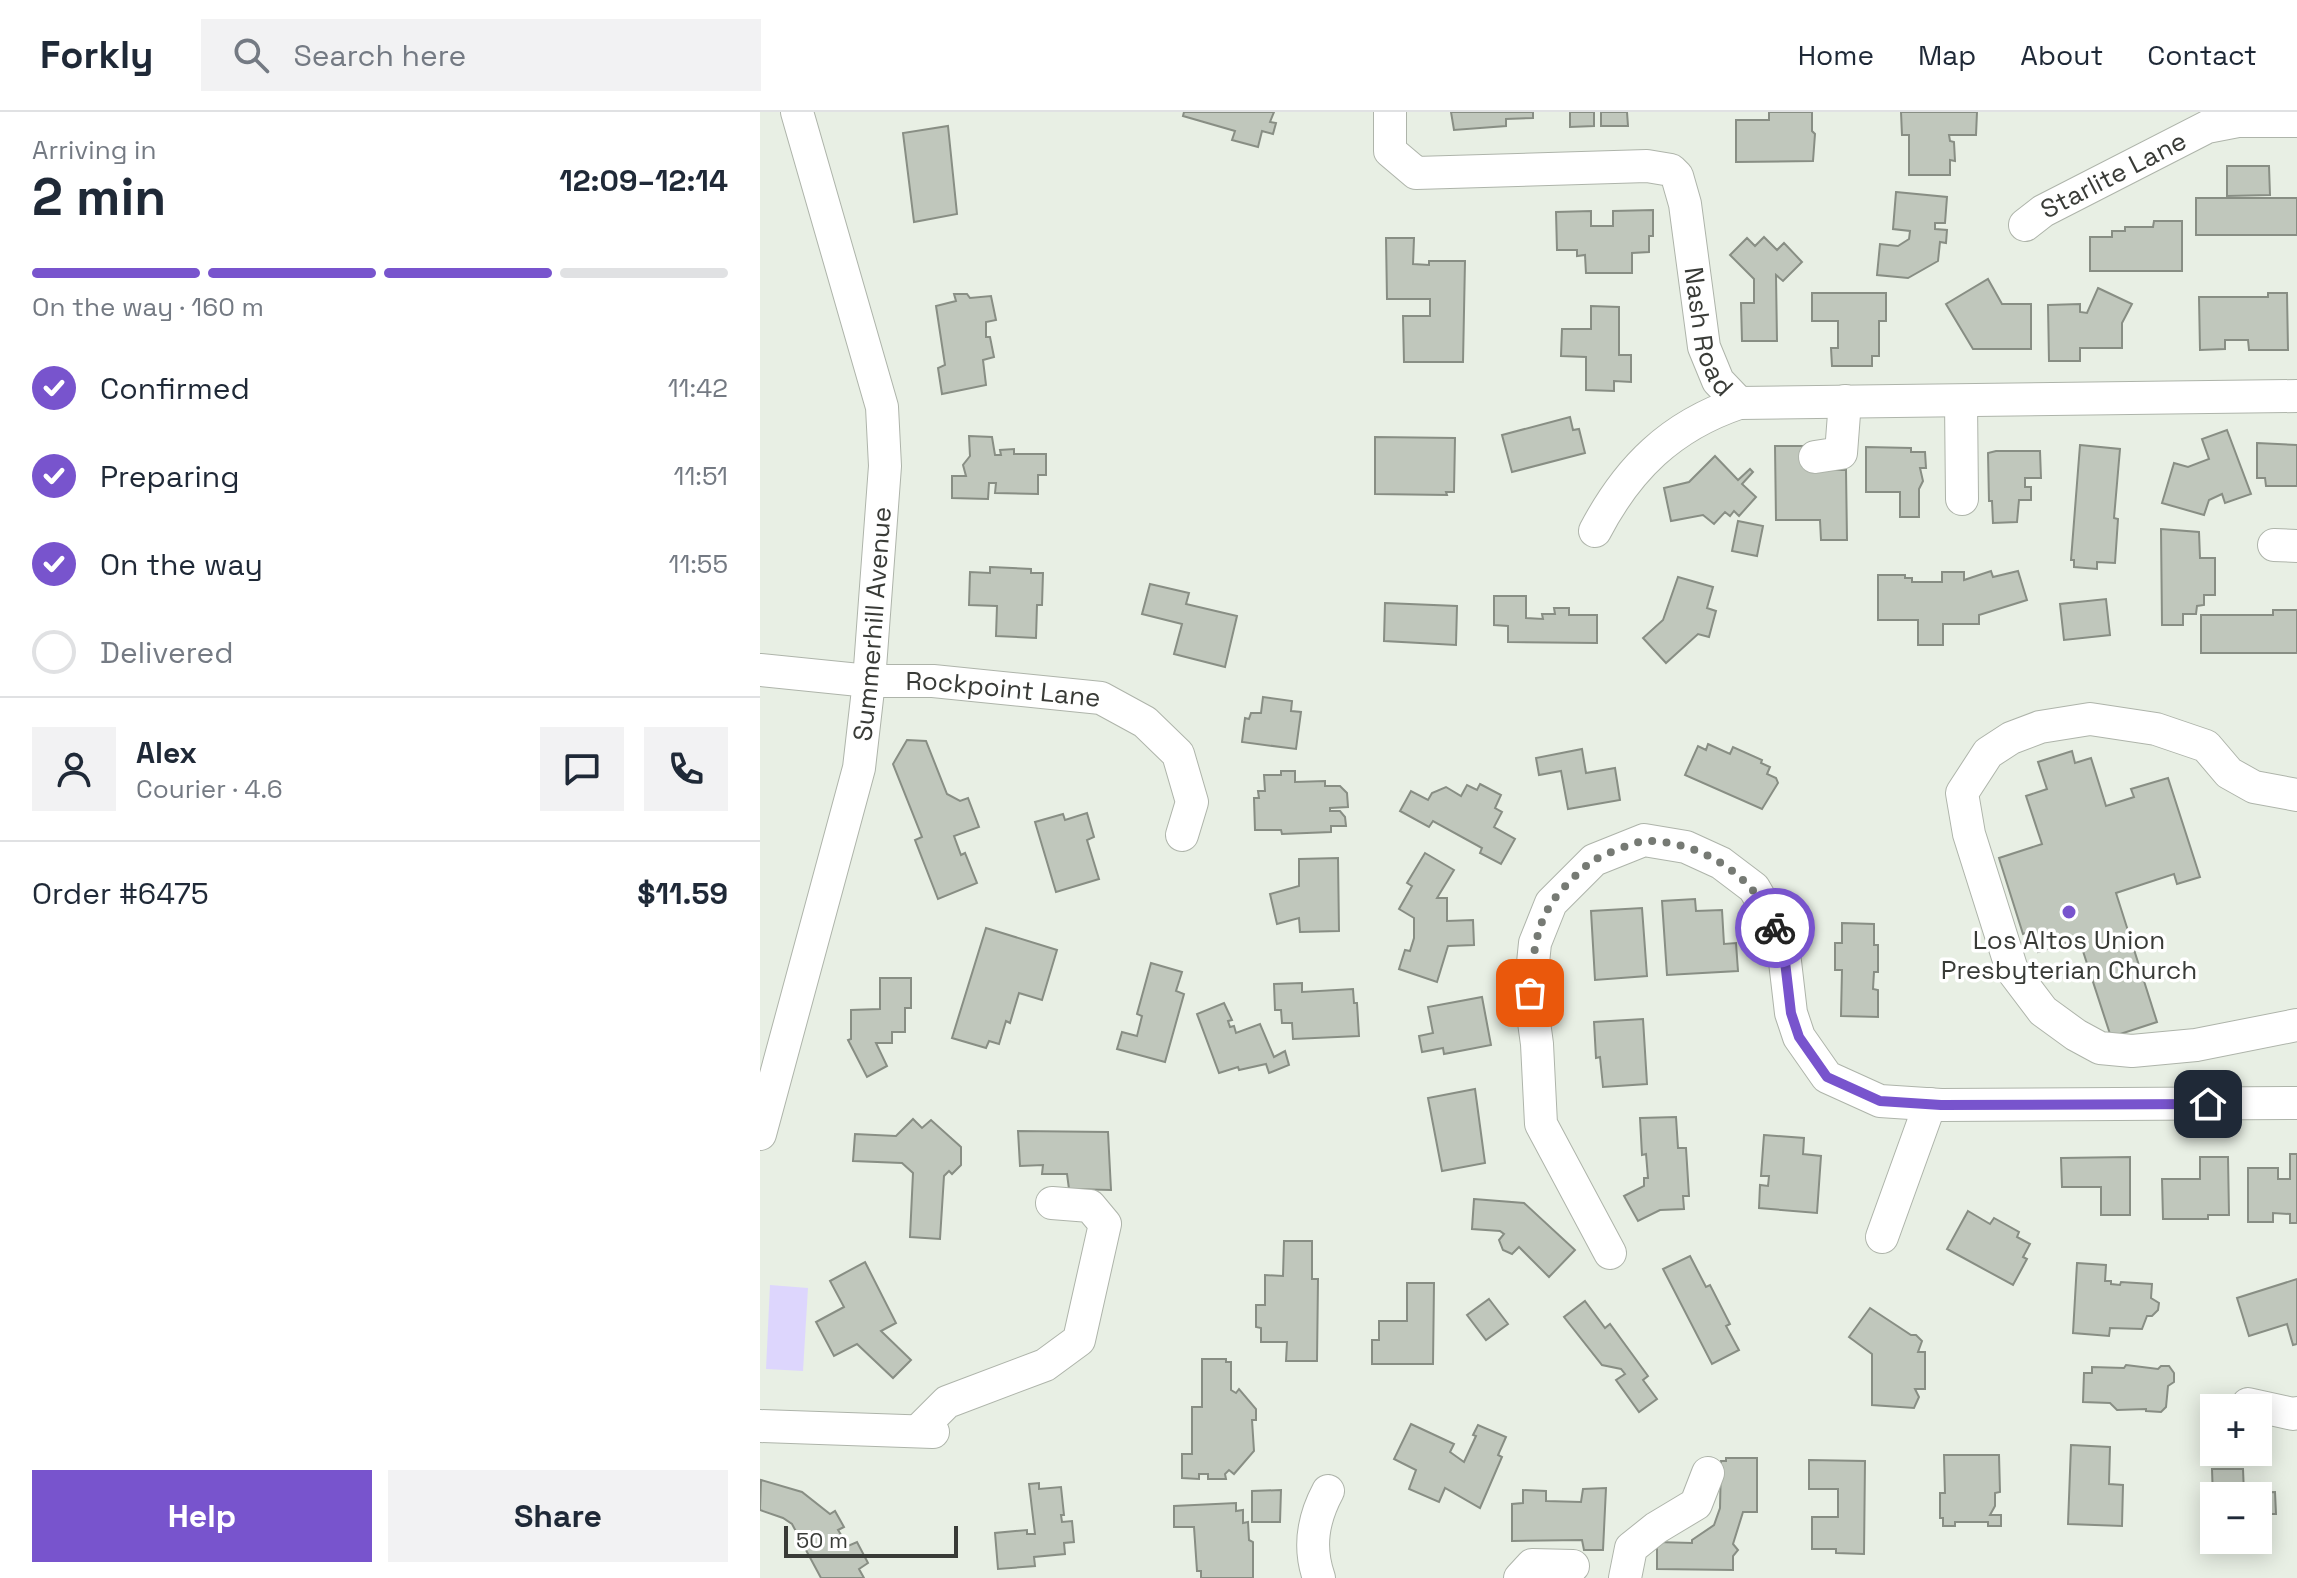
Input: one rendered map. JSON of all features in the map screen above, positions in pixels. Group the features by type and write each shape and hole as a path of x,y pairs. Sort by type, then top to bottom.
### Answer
{"street":[{"name":"Summerhill Avenue","path":"760,1134 859,768 869,681 885,466 882,407 797,112"},
{"name":"Nash Road","path":"1390,112 1390,151 1416,173 1647,166 1671,170 1677,176 1685,204 1704,347 1718,381 1739,403 2297,396"},
{"name":"Starlite Lane","path":"2025,225 2043,211 2207,127 2238,121 2297,121"},
{"path":"1815,457 1841,453 1845,401"},
{"path":"1961,401 1962,499"},
{"path":"1595,531 1617,494 1661,445 1696,420 1739,403"},
{"name":"Rockpoint Lane","path":"760,670 869,681 933,681 1101,698 1145,722 1178,754 1192,802 1182,835"},
{"path":"2297,795 2254,787 2229,773 2206,746 2156,729 2090,719 2040,727 2011,738 1988,753 1962,793 1969,834 2012,970 2043,1011 2076,1035 2100,1048 2132,1051 2196,1045 2297,1025"},
{"path":"1610,1253 1541,1124 1537,1044 1530,993 1535,943 1551,903 1594,860 1644,840 1698,852 1721,863 1754,888 1772,919 1784,953 1791,1013 1799,1037 1827,1077 1880,1101 1930,1104 2297,1103"},
{"path":"1882,1237 1930,1104"},
{"path":"760,1426 925,1432 947,1402 1045,1365 1079,1340 1105,1224 1090,1206 1052,1203"},
{"path":"2272,1409 2297,1413"},
{"path":"1625,1578 1631,1548 1656,1528 1696,1504 1708,1473"},
{"path":"1319,1578 1312,1547 1319,1509 1328,1491"},
{"path":"1530,1563 1573,1566"}],"shaded area":[{"path":"770,1285 808,1288 803,1371 766,1369"}],"building":[{"path":"1184,112 1274,112 1270,122 1276,123 1273,134 1262,131 1258,147 1232,140 1235,131 1183,116"},
{"path":"1451,112 1533,112 1533,118 1506,119 1506,126 1454,130"},
{"path":"1570,112 1594,112 1594,126 1570,127"},
{"path":"1601,112 1627,112 1628,126 1601,126"},
{"path":"1769,112 1812,112 1812,131 1815,134 1813,161 1736,162 1736,120 1769,120"},
{"path":"1901,112 1977,112 1976,135 1949,135 1950,141 1954,142 1955,161 1950,160 1950,175 1909,175 1909,135 1902,135"},
{"path":"948,126 957,214 914,222 903,133"},
{"path":"2227,166 2269,166 2270,195 2227,196"},
{"path":"1896,192 1947,197 1945,223 1935,223 1935,229 1947,230 1946,243 1940,242 1938,261 1908,278 1877,275 1880,244 1898,246 1909,239 1910,231 1893,229"},
{"path":"2196,198 2297,198 2297,235 2196,235"},
{"path":"1653,210 1653,236 1649,236 1649,252 1632,253 1632,273 1586,273 1585,255 1577,256 1577,250 1557,250 1556,212 1591,211 1591,226 1613,226 1613,211"},
{"path":"2154,221 2182,221 2182,271 2090,271 2090,237 2112,237 2112,231 2125,231 2125,227 2153,227"},
{"path":"1764,237 1777,250 1784,243 1802,262 1783,281 1776,275 1777,341 1742,341 1741,303 1754,303 1754,279 1730,255 1747,238 1755,246"},
{"path":"1386,238 1414,238 1413,264 1465,261 1463,362 1404,362 1403,316 1430,316 1430,299 1387,299"},
{"path":"1988,279 2002,304 2031,304 2031,349 1973,349 1946,304"},
{"path":"2098,288 2132,304 2122,323 2122,348 2080,348 2080,361 2049,361 2048,305 2080,304 2080,312 2087,313"},
{"path":"1812,293 1886,293 1886,321 1879,321 1879,356 1872,356 1872,366 1832,366 1831,348 1838,348 1838,321 1812,321"},
{"path":"2268,293 2287,293 2288,350 2249,350 2248,340 2225,340 2225,349 2200,350 2199,297 2268,297"},
{"path":"954,294 967,294 970,298 991,296 996,320 986,322 986,337 990,337 994,357 983,360 986,385 942,394 938,368 945,365 936,306 956,301"},
{"path":"1591,306 1619,307 1619,355 1631,355 1631,382 1614,381 1614,391 1586,390 1586,357 1561,356 1562,329 1591,329"},
{"path":"1570,417 1573,430 1579,429 1585,453 1512,472 1502,435"},
{"path":"2227,430 2251,494 2225,503 2222,494 2209,500 2204,515 2162,503 2174,463 2188,467 2209,459 2202,439"},
{"path":"969,436 992,437 995,455 1001,455 1000,450 1014,449 1014,454 1046,454 1046,475 1038,475 1038,494 995,493 996,483 989,483 988,499 952,498 952,476 966,476 963,465 970,456"},
{"path":"1375,437 1455,438 1454,492 1446,492 1447,495 1375,494"},
{"path":"2257,443 2297,445 2297,486 2266,486 2265,478 2257,478"},
{"path":"2080,445 2120,449 2114,518 2118,519 2115,563 2097,562 2097,569 2074,567 2074,560 2071,560"},
{"path":"1775,446 1808,446 1808,470 1846,470 1847,540 1821,540 1820,520 1776,520"},
{"path":"1866,447 1911,448 1911,452 1925,452 1926,468 1920,468 1923,481 1919,489 1919,517 1900,517 1900,492 1866,492"},
{"path":"2040,451 2041,478 2025,478 2025,487 2031,487 2031,500 2019,500 2017,522 1993,523 1992,501 1989,501 1988,453"},
{"path":"1715,456 1738,480 1750,469 1753,472 1742,484 1756,497 1739,516 1734,511 1730,516 1725,512 1714,524 1703,515 1671,521 1664,488 1689,482"},
{"path":"1738,521 1763,526 1757,556 1732,551"},
{"path":"2161,529 2199,532 2200,558 2215,558 2215,595 2204,595 2204,605 2197,606 2196,614 2183,614 2183,625 2162,625"},
{"path":"990,567 1031,569 1031,573 1043,573 1042,605 1037,605 1036,638 996,636 997,606 969,605 970,572 990,573"},
{"path":"1991,571 1993,577 2018,571 2027,600 1979,615 1979,624 1943,624 1943,645 1918,645 1918,620 1878,620 1878,575 1905,575 1905,578 1912,578 1912,582 1942,582 1942,572 1964,572 1964,580"},
{"path":"1678,577 1713,587 1707,608 1716,611 1709,637 1698,634 1666,663 1643,638 1663,620"},
{"path":"1150,584 1189,593 1186,604 1237,616 1225,667 1174,654 1182,624 1142,614"},
{"path":"1494,596 1526,596 1526,618 1543,619 1542,614 1555,614 1554,608 1569,608 1569,615 1597,615 1597,643 1508,642 1508,626 1494,625"},
{"path":"2106,599 2110,635 2064,640 2060,604"},
{"path":"1385,603 1457,606 1456,645 1384,641"},
{"path":"2273,610 2297,610 2297,653 2201,653 2201,615 2273,615"},
{"path":"1263,697 1292,701 1291,711 1301,712 1296,749 1242,742 1245,718 1249,719 1251,713 1261,713"},
{"path":"907,740 926,741 947,794 960,801 968,798 979,827 954,836 961,855 965,853 977,883 938,899 915,840 922,837 893,764"},
{"path":"1708,744 1730,754 1733,747 1770,767 1767,774 1776,778 1778,783 1762,809 1685,775 1698,746 1706,750"},
{"path":"1582,749 1586,773 1615,768 1620,800 1568,809 1561,771 1539,775 1536,758"},
{"name":"Los Altos Union Presbyterian Church","path":"2072,751 2075,763 2091,758 2106,806 2134,797 2131,789 2168,778 2200,877 2177,884 2174,874 2116,893 2157,1022 2111,1037 2079,939 2038,952 2032,931 2023,934 1999,858 2042,844 2026,796 2047,789 2038,762"},
{"path":"1281,771 1295,771 1295,782 1325,781 1325,786 1340,786 1347,793 1348,807 1330,808 1330,811 1340,811 1345,817 1346,826 1331,826 1331,832 1282,834 1281,830 1255,830 1254,798 1259,798 1258,791 1265,791 1264,775 1281,775"},
{"path":"1480,784 1501,795 1495,808 1502,812 1494,827 1515,839 1501,864 1480,853 1482,848 1433,821 1429,827 1400,811 1411,791 1428,800 1432,793 1446,787 1461,796 1467,785 1477,790"},
{"path":"1087,813 1094,837 1087,840 1099,879 1056,892 1035,822 1063,814 1065,820"},
{"path":"1425,853 1454,870 1437,898 1447,898 1447,921 1473,920 1474,945 1448,946 1437,982 1399,969 1405,950 1410,951 1414,938 1414,918 1399,909 1412,886 1407,883"},
{"path":"1338,858 1339,931 1300,932 1299,918 1277,924 1270,894 1299,886 1299,859"},
{"path":"1695,899 1696,911 1722,910 1724,944 1736,943 1738,971 1667,975 1662,901"},
{"path":"1642,908 1647,976 1595,980 1591,911"},
{"path":"1842,923 1874,924 1878,972 1874,972 1873,989 1878,990 1878,1017 1841,1016 1842,970 1835,970 1835,943 1842,943"},
{"path":"986,928 1057,950 1042,1000 1019,993 1010,1023 1006,1021 999,1044 989,1041 986,1048 952,1038"},
{"path":"1151,963 1182,972 1176,991 1184,994 1165,1062 1117,1049 1122,1032 1137,1036 1142,1016 1137,1014"},
{"path":"880,978 911,978 911,1008 905,1008 905,1032 892,1032 892,1043 876,1043 887,1066 867,1077 848,1040 851,1039 851,1010 880,1009"},
{"path":"1302,983 1302,992 1353,989 1359,1036 1293,1039 1292,1023 1282,1023 1281,1010 1275,1010 1274,984"},
{"path":"1482,997 1491,1045 1444,1054 1443,1048 1422,1052 1419,1036 1433,1033 1428,1007"},
{"path":"1224,1003 1232,1020 1228,1021 1230,1027 1234,1026 1236,1033 1260,1024 1274,1057 1285,1051 1289,1065 1269,1073 1266,1064 1219,1073 1197,1014"},
{"path":"1643,1019 1647,1084 1603,1087 1600,1057 1596,1058 1594,1022"},
{"path":"1475,1089 1485,1163 1442,1171 1428,1098"},
{"path":"1676,1117 1678,1148 1686,1148 1689,1196 1683,1196 1684,1209 1660,1210 1638,1221 1624,1196 1644,1186 1644,1178 1648,1178 1646,1154 1642,1155 1640,1118"},
{"path":"913,1119 922,1128 931,1120 961,1147 961,1165 952,1174 949,1171 944,1176 940,1239 910,1237 913,1173 902,1163 853,1161 855,1134 896,1136"},
{"path":"1018,1131 1108,1132 1111,1190 1069,1189 1067,1174 1042,1174 1043,1165 1020,1166"},
{"path":"1764,1135 1804,1138 1803,1154 1821,1156 1817,1213 1759,1208 1760,1185 1768,1186 1769,1176 1761,1176"},
{"path":"2290,1154 2297,1154 2297,1223 2290,1223 2290,1214 2273,1213 2273,1222 2248,1222 2248,1168 2278,1168 2278,1179 2290,1179"},
{"path":"2130,1157 2130,1215 2101,1215 2101,1187 2062,1187 2061,1158"},
{"path":"2200,1157 2228,1157 2229,1215 2208,1215 2208,1219 2163,1219 2162,1179 2200,1179"},
{"path":"1474,1199 1524,1203 1575,1250 1549,1277 1519,1247 1512,1254 1503,1250 1499,1240 1504,1234 1500,1231 1472,1229"},
{"path":"1968,1211 1990,1224 1994,1218 2019,1232 2017,1237 2030,1244 2023,1257 2027,1259 2013,1285 1947,1249"},
{"path":"1284,1241 1312,1241 1312,1279 1318,1279 1317,1361 1286,1361 1287,1342 1261,1342 1261,1328 1256,1327 1256,1305 1265,1305 1265,1275 1283,1276"},
{"path":"1690,1256 1706,1287 1710,1285 1739,1350 1712,1364 1663,1269"},
{"path":"865,1262 896,1323 881,1331 911,1360 893,1378 857,1344 834,1356 816,1322 844,1307 830,1281"},
{"path":"2077,1263 2106,1265 2105,1281 2111,1281 2111,1284 2152,1284 2151,1298 2159,1303 2158,1310 2147,1316 2142,1329 2110,1328 2109,1336 2073,1333"},
{"path":"2297,1279 2297,1344 2293,1345 2287,1324 2249,1336 2237,1298"},
{"path":"1407,1283 1434,1283 1433,1364 1372,1364 1372,1340 1379,1340 1379,1321 1407,1321"},
{"path":"1489,1299 1508,1324 1486,1340 1467,1315"},
{"path":"1585,1301 1605,1328 1610,1324 1648,1376 1643,1380 1657,1399 1639,1412 1616,1380 1625,1374 1621,1369 1602,1365 1564,1317"},
{"path":"1870,1308 1922,1341 1918,1352 1925,1352 1925,1389 1915,1389 1919,1397 1914,1408 1872,1405 1872,1354 1849,1337"},
{"path":"1202,1359 1226,1359 1226,1362 1231,1362 1231,1390 1236,1393 1239,1389 1256,1409 1256,1420 1252,1420 1254,1451 1234,1474 1229,1470 1225,1474 1226,1479 1208,1479 1208,1474 1199,1474 1199,1479 1182,1478 1182,1454 1192,1454 1192,1407 1202,1407"},
{"path":"2126,1365 2158,1369 2169,1366 2174,1373 2174,1382 2168,1386 2166,1407 2161,1412 2117,1410 2110,1403 2083,1402 2084,1373 2092,1373 2092,1367 2124,1368"},
{"path":"1411,1424 1454,1444 1450,1452 1464,1462 1478,1425 1506,1437 1498,1455 1502,1457 1480,1508 1445,1488 1439,1502 1409,1489 1416,1470 1394,1459"},
{"path":"2071,1445 2110,1447 2109,1484 2123,1485 2122,1526 2068,1524"},
{"path":"1944,1455 1999,1455 2000,1492 1995,1493 1995,1506 1990,1515 2001,1515 2001,1526 1988,1526 1988,1522 1955,1522 1955,1526 1943,1526 1940,1493 1945,1493"},
{"path":"1726,1458 1757,1458 1757,1512 1743,1512 1733,1544 1738,1550 1733,1556 1733,1570 1657,1569 1657,1542 1692,1543 1714,1525 1720,1508 1721,1461 1726,1461"},
{"path":"1809,1460 1865,1461 1864,1554 1812,1549 1812,1517 1838,1517 1838,1489 1809,1489"},
{"path":"2212,1469 2243,1469 2244,1482 2212,1482"},
{"path":"761,1480 802,1492 830,1514 835,1511 844,1527 838,1530 848,1546 857,1542 868,1563 859,1569 864,1578 821,1578 792,1524 760,1510"},
{"path":"1039,1483 1039,1489 1061,1487 1062,1522 1072,1521 1074,1542 1064,1543 1065,1554 1034,1557 1035,1566 998,1569 995,1533 1027,1530 1027,1534 1035,1534 1029,1484"},
{"path":"1606,1488 1603,1550 1584,1550 1582,1540 1512,1541 1512,1504 1523,1503 1523,1490 1546,1491 1546,1501 1581,1502 1583,1489"},
{"path":"1281,1490 1280,1522 1252,1522 1252,1491"},
{"path":"2272,1492 2275,1492 2276,1514 2272,1514"},
{"path":"1236,1503 1236,1511 1243,1510 1243,1523 1248,1522 1249,1540 1253,1542 1253,1578 1201,1578 1201,1571 1197,1571 1194,1527 1174,1527 1174,1506"}],"way so far":[{"path":"1530,993 1535,943 1551,903 1594,860 1644,840 1686,847 1721,863 1754,888 1775,928"}],"place":[{"name":"Los Altos Union Presbyterian Church","path":"2069,912"}],"route":[{"path":"1775,928 1784,953 1791,1013 1799,1037 1827,1077 1880,1101 1941,1105 2208,1104"}]}
